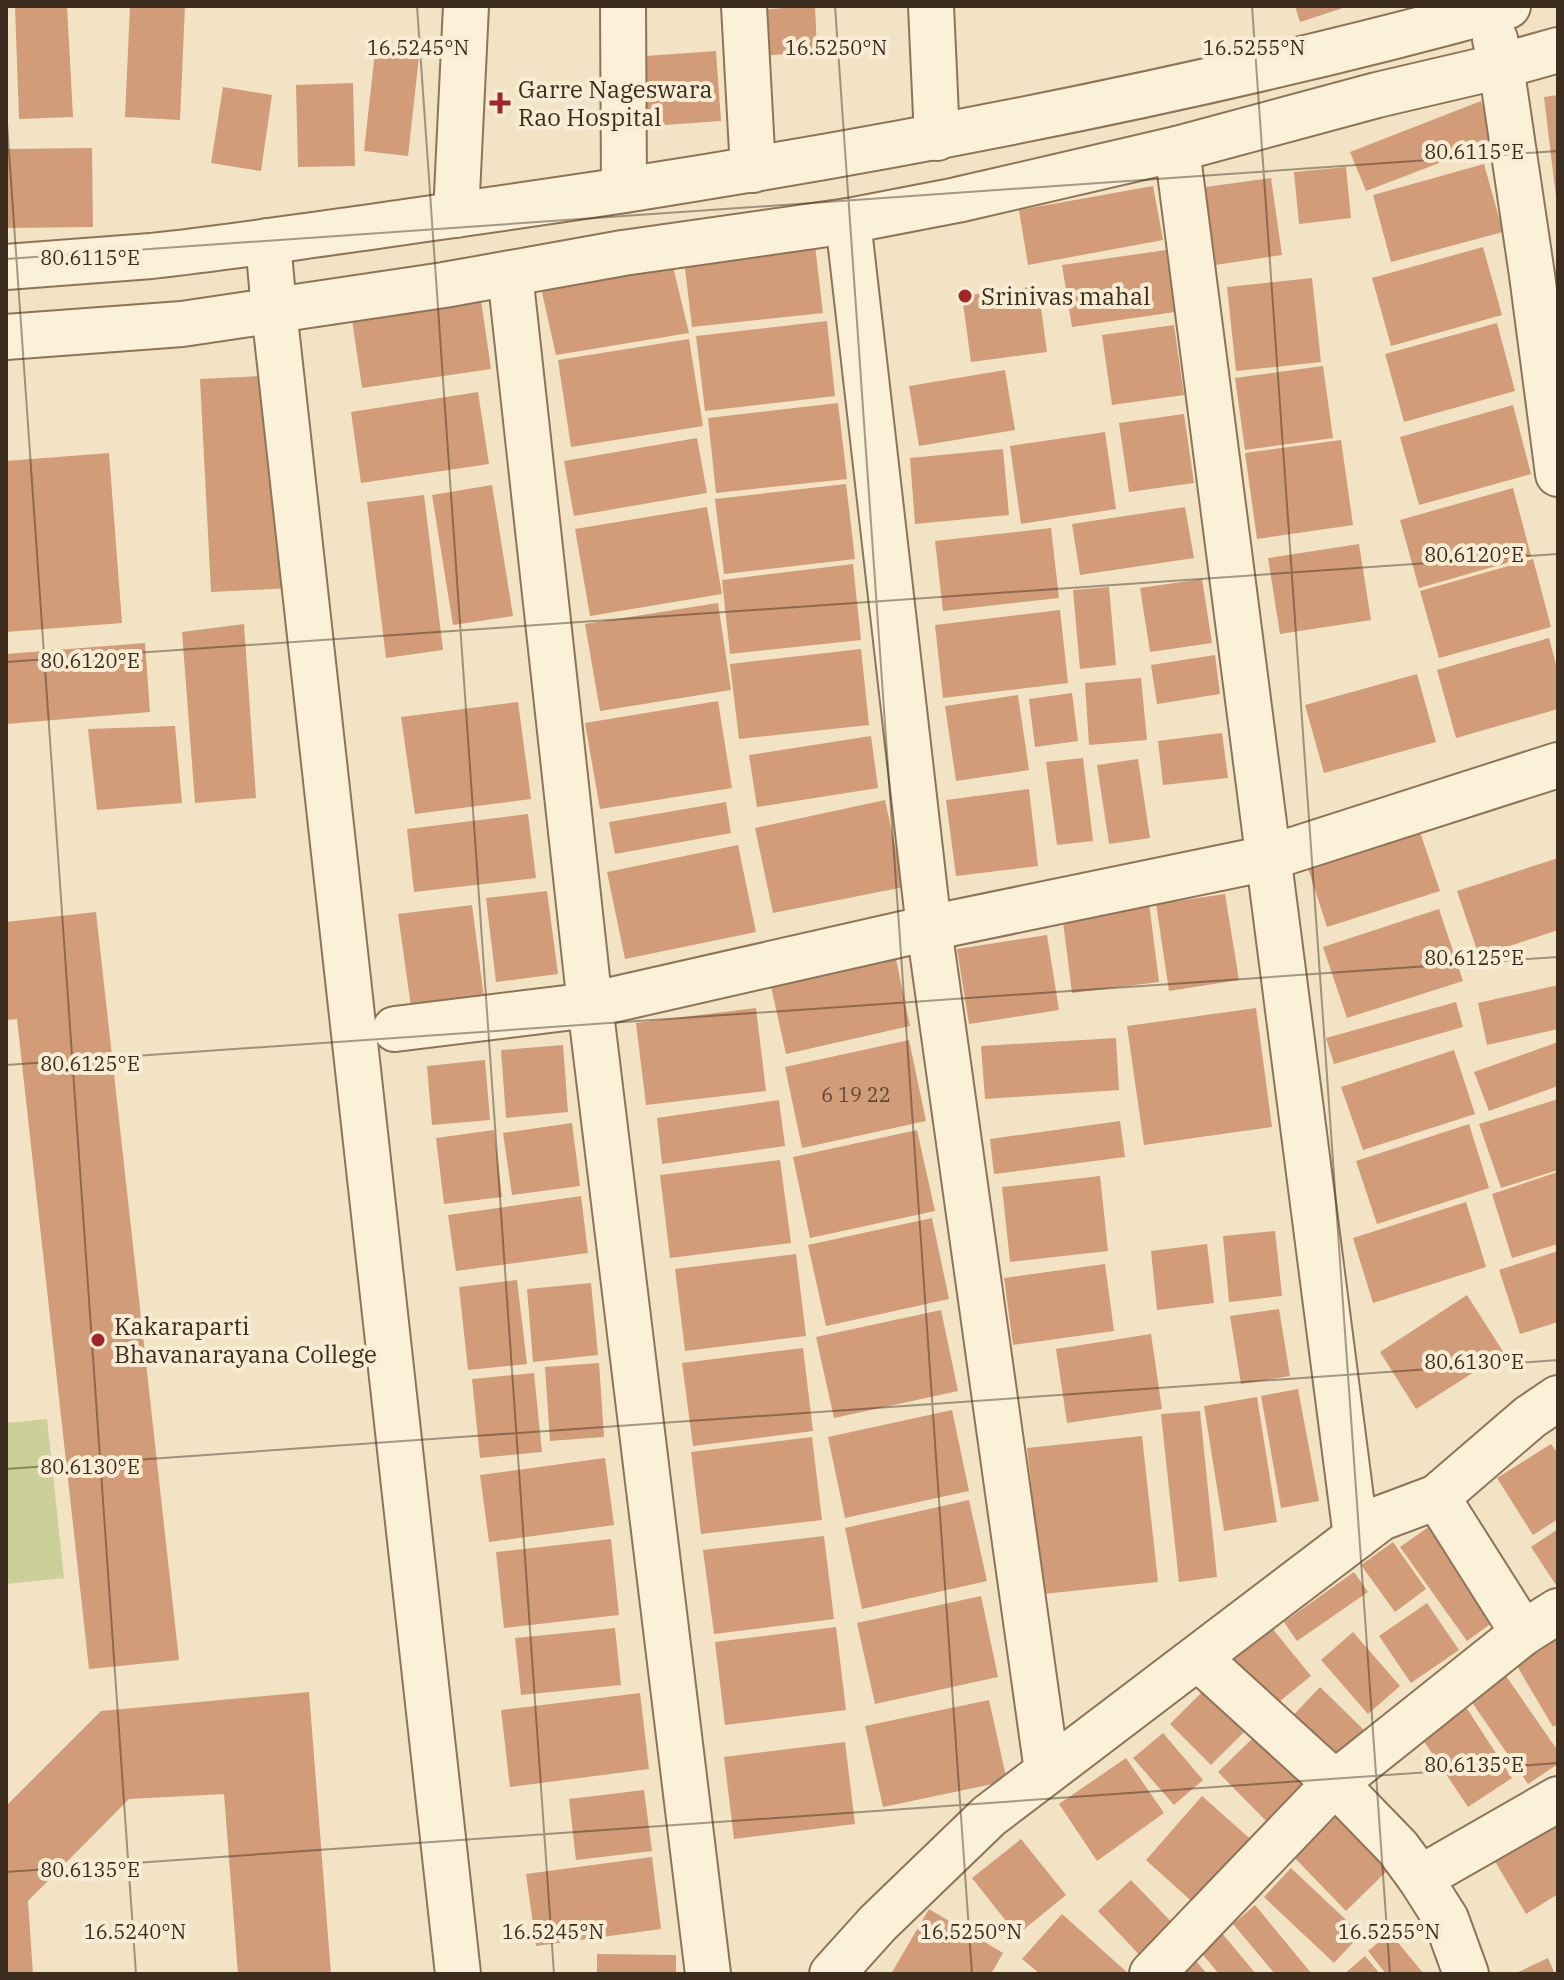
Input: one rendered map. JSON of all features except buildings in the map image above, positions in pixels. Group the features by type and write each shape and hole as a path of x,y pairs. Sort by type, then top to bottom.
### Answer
{"street":[{"path":"456,215 466,6"},
{"path":"623,6 624,190"},
{"path":"744,6 753,170"},
{"path":"931,6 937,138"},
{"path":"6,267 152,255 456,215 753,170 937,138 1238,74 1494,8 1501,66 1545,272 1558,474"},
{"path":"6,337 182,324 510,274 623,253 848,221 957,200 1177,149 1558,50"},
{"path":"1177,149 1356,1537"},
{"path":"848,221 929,928 1047,1771"},
{"path":"268,241 458,1974"},
{"path":"510,274 590,1005 708,1974"},
{"path":"395,1029 590,1005 929,928 1268,858 1558,765"},
{"path":"832,1974 878,1923 989,1816 1381,1518 1437,1497 1530,1417 1558,1398"},
{"path":"1152,1974 1335,1783 1541,1622 1437,1497"},
{"path":"1198,1658 1335,1783 1398,1848 1446,1919 1466,1974"},
{"path":"1420,1878 1558,1799"}],"green space":[{"path":"47,1419 64,1578 6,1584 6,1423"}],"place":[{"name":"Garre Nageswara Rao Hospital","path":"500,103"},
{"name":"Srinivas mahal","path":"965,296"},
{"name":"Kakaraparti Bhavanarayana College","path":"98,1340"}]}
